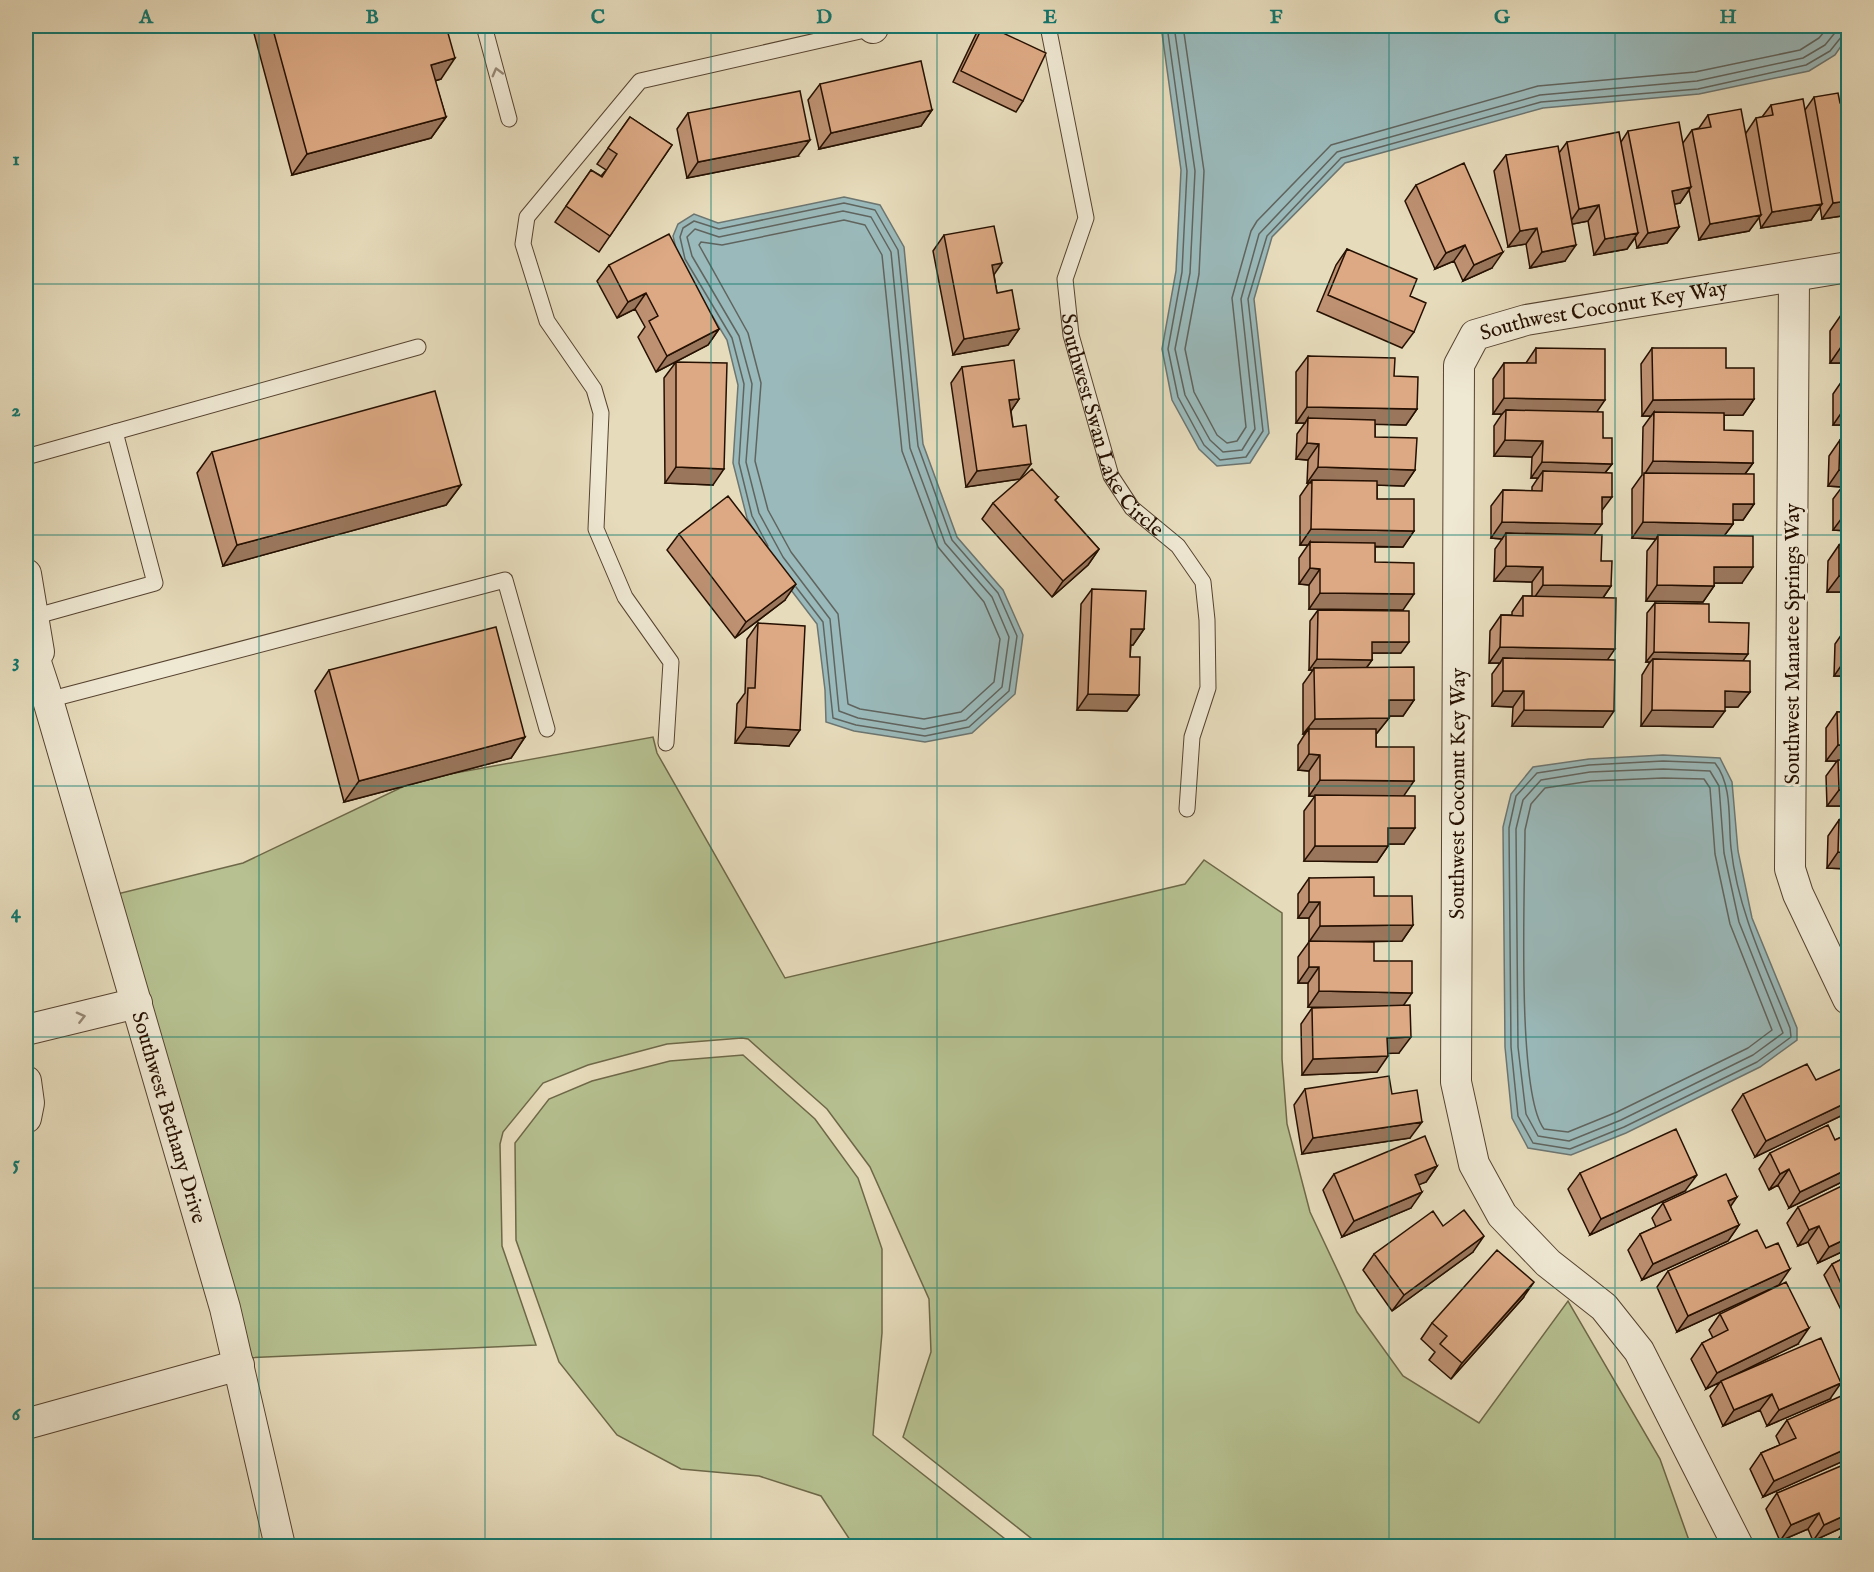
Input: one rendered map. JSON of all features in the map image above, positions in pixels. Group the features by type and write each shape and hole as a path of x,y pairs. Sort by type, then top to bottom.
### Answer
{"street":[{"name":"Southwest Coconut Key Way","path":"1738,1546 1640,1351 1604,1307 1548,1263 1502,1215 1474,1164 1456,1082 1459,365 1475,335 1526,320 1848,267"},
{"name":"Southwest Manatee Springs Way","path":"1794,277 1790,869 1798,894 1848,999"},
{"name":"Southwest Bethany Drive","path":"26,574 29,624 47,695 225,1308 280,1546"},
{"path":"26,1030 136,1003"},
{"path":"26,1081 29,1103 26,1118"},
{"path":"26,1424 239,1365"}],"lane":[{"path":"484,26 509,120"},
{"path":"666,743 671,662 624,597 597,529 601,413 594,389 547,321 523,244 527,217 640,81 876,26"},
{"name":"Southwest Swan Lake Circle","path":"1048,26 1086,218 1065,279 1071,335 1111,476 1132,508 1178,546 1203,582 1207,620 1208,688 1192,737 1187,810"},
{"path":"26,457 418,346"},
{"path":"29,624 155,583 115,432"},
{"path":"47,695 505,580 547,729"}],"green space":[{"path":"653,737 657,753 785,978 1185,884 1204,860 1282,913 1282,1059 1287,1124 1310,1212 1357,1312 1403,1376 1479,1423 1568,1301 1660,1459 1691,1546 1041,1546 903,1437 931,1352 929,1299 870,1167 827,1109 748,1039 742,1038 667,1044 588,1065 543,1083 503,1132 500,1144 502,1246 536,1345 223,1359 109,896 243,863 417,780"},
{"path":"743,1055 815,1119 858,1178 882,1249 882,1333 873,1435 1014,1546 854,1546 821,1496 759,1476 681,1469 617,1435 559,1362 516,1240 515,1143 549,1099 592,1081 670,1061"}],"water":[{"path":"1161,26 1848,26 1848,36 1835,55 1809,71 1699,94 1543,108 1345,163 1272,237 1254,299 1269,433 1250,463 1217,466 1199,449 1172,400 1162,349 1176,271 1181,170"},
{"path":"844,197 880,205 904,247 923,444 957,537 1003,590 1023,635 1015,694 972,733 925,742 854,731 826,722 825,690 817,624 772,565 747,518 733,463 738,385 727,340 679,261 673,236 678,224 694,214 718,223"},
{"path":"1663,755 1720,758 1732,782 1738,851 1752,918 1797,1028 1797,1040 1760,1067 1626,1133 1571,1155 1528,1148 1512,1118 1505,1047 1503,827 1511,794 1533,767 1589,759"}],"building":[{"path":"272,26 446,26 455,58 431,65 446,117 307,154"},
{"path":"983,26 988,26 1046,53 1023,101 961,71"},
{"path":"921,61 932,110 831,133 820,84"},
{"path":"800,91 810,140 698,162 688,113"},
{"path":"1838,93 1840,103 1848,102 1848,201 1833,203 1814,97"},
{"path":"1803,99 1822,204 1772,212 1756,118 1773,115 1771,105"},
{"path":"1741,109 1761,215 1710,224 1692,130 1711,127 1708,115"},
{"path":"630,117 672,145 610,236 566,206 591,170 602,177 617,154 608,148"},
{"path":"1679,122 1691,187 1672,191 1679,227 1648,233 1628,131"},
{"path":"1619,132 1638,233 1605,239 1599,205 1579,209 1567,142"},
{"path":"1558,146 1576,245 1542,252 1537,228 1520,231 1506,155"},
{"path":"1464,163 1503,252 1474,265 1465,245 1446,253 1416,185"},
{"path":"994,226 1002,263 992,265 997,293 1012,290 1019,329 964,339 944,235"},
{"path":"669,234 719,329 667,356 649,321 658,316 646,293 628,302 609,265"},
{"path":"1347,249 1417,279 1410,296 1426,303 1414,332 1328,295"},
{"path":"1841,315 1848,315 1848,347 1841,347"},
{"path":"1536,348 1605,349 1605,400 1504,398 1504,363 1536,363"},
{"path":"1652,348 1726,348 1726,368 1754,368 1754,399 1653,400"},
{"path":"1308,356 1395,358 1394,376 1418,377 1417,409 1307,407"},
{"path":"1014,360 1019,399 1009,400 1013,427 1026,425 1031,464 977,471 962,367"},
{"path":"676,362 727,363 724,469 676,467"},
{"path":"1844,378 1848,378 1848,409 1844,409"},
{"path":"435,391 461,485 237,545 212,452"},
{"path":"1506,410 1603,412 1603,438 1612,438 1612,464 1542,462 1543,441 1505,440"},
{"path":"1654,412 1724,413 1724,430 1753,431 1753,463 1653,461"},
{"path":"1308,418 1375,420 1375,437 1417,438 1415,470 1318,467 1319,444 1307,443"},
{"path":"1840,440 1848,440 1848,471 1839,470"},
{"path":"1032,469 1058,497 1055,500 1099,549 1063,581 993,503"},
{"path":"1543,471 1612,473 1612,497 1602,497 1602,524 1502,522 1503,490 1542,491"},
{"path":"1644,473 1754,474 1754,504 1733,504 1733,524 1643,522"},
{"path":"1312,480 1377,481 1377,499 1414,499 1414,531 1311,529"},
{"path":"1844,483 1848,483 1848,515 1844,515"},
{"path":"728,496 796,584 746,622 679,534"},
{"path":"1506,533 1602,535 1601,561 1612,561 1611,586 1543,585 1543,567 1506,566"},
{"path":"1658,535 1753,536 1753,567 1714,567 1714,586 1657,585"},
{"path":"1310,542 1375,543 1375,562 1414,563 1414,594 1320,593 1320,569 1310,568"},
{"path":"1839,545 1848,545 1848,576 1839,576"},
{"path":"1092,589 1146,591 1144,629 1131,629 1130,657 1140,657 1139,695 1088,694"},
{"path":"1523,596 1616,598 1615,649 1500,647 1501,615 1523,616"},
{"path":"1655,603 1709,604 1709,622 1749,623 1748,654 1654,652"},
{"path":"1318,610 1409,611 1409,642 1372,642 1372,660 1317,659"},
{"path":"758,623 805,626 800,730 746,727 748,688 755,688"},
{"path":"496,627 525,737 359,781 329,670"},
{"path":"1846,628 1848,628 1848,660 1845,660"},
{"path":"1503,658 1615,660 1614,711 1524,710 1524,691 1503,691"},
{"path":"1653,659 1750,661 1750,692 1725,691 1725,711 1652,710"},
{"path":"1414,667 1414,700 1389,700 1389,718 1315,719 1314,668"},
{"path":"1837,712 1848,712 1848,745 1838,745"},
{"path":"1309,729 1376,729 1376,747 1414,747 1414,781 1320,780 1320,755 1309,754"},
{"path":"1838,760 1848,760 1848,790 1839,790"},
{"path":"1315,795 1415,796 1415,828 1388,828 1388,846 1315,846"},
{"path":"1839,820 1848,820 1848,853 1838,852"},
{"path":"1374,877 1374,896 1412,896 1413,925 1320,926 1320,902 1309,902 1309,878"},
{"path":"1309,941 1374,942 1374,961 1412,961 1412,993 1319,991 1319,967 1309,967"},
{"path":"1410,1005 1411,1037 1387,1038 1388,1056 1313,1059 1312,1008"},
{"path":"1807,1064 1816,1080 1843,1068 1848,1078 1848,1102 1766,1141 1743,1094"},
{"path":"1389,1076 1392,1094 1417,1090 1422,1122 1313,1138 1305,1089"},
{"path":"1828,1125 1835,1140 1848,1134 1848,1169 1800,1192 1789,1169 1780,1174 1770,1153"},
{"path":"1676,1129 1697,1175 1601,1219 1580,1173"},
{"path":"1425,1136 1437,1166 1415,1175 1422,1192 1354,1221 1334,1174"},
{"path":"1726,1174 1737,1197 1728,1201 1739,1225 1653,1264 1640,1234 1671,1220 1663,1203"},
{"path":"1848,1183 1848,1238 1829,1247 1819,1226 1809,1230 1798,1207"},
{"path":"1464,1210 1484,1236 1404,1295 1374,1254 1433,1211 1443,1226"},
{"path":"1757,1230 1766,1248 1778,1243 1790,1269 1688,1316 1668,1271"},
{"path":"1497,1250 1534,1282 1462,1363 1440,1344 1447,1336 1432,1323"},
{"path":"1848,1256 1848,1299 1832,1264"},
{"path":"1786,1282 1809,1328 1717,1373 1702,1343 1728,1330 1720,1314"},
{"path":"1821,1338 1841,1383 1779,1410 1772,1394 1734,1410 1721,1381"},
{"path":"1848,1393 1848,1448 1774,1481 1761,1453 1796,1438 1787,1420"},
{"path":"1848,1463 1848,1514 1824,1525 1819,1513 1791,1525 1777,1493"}]}
